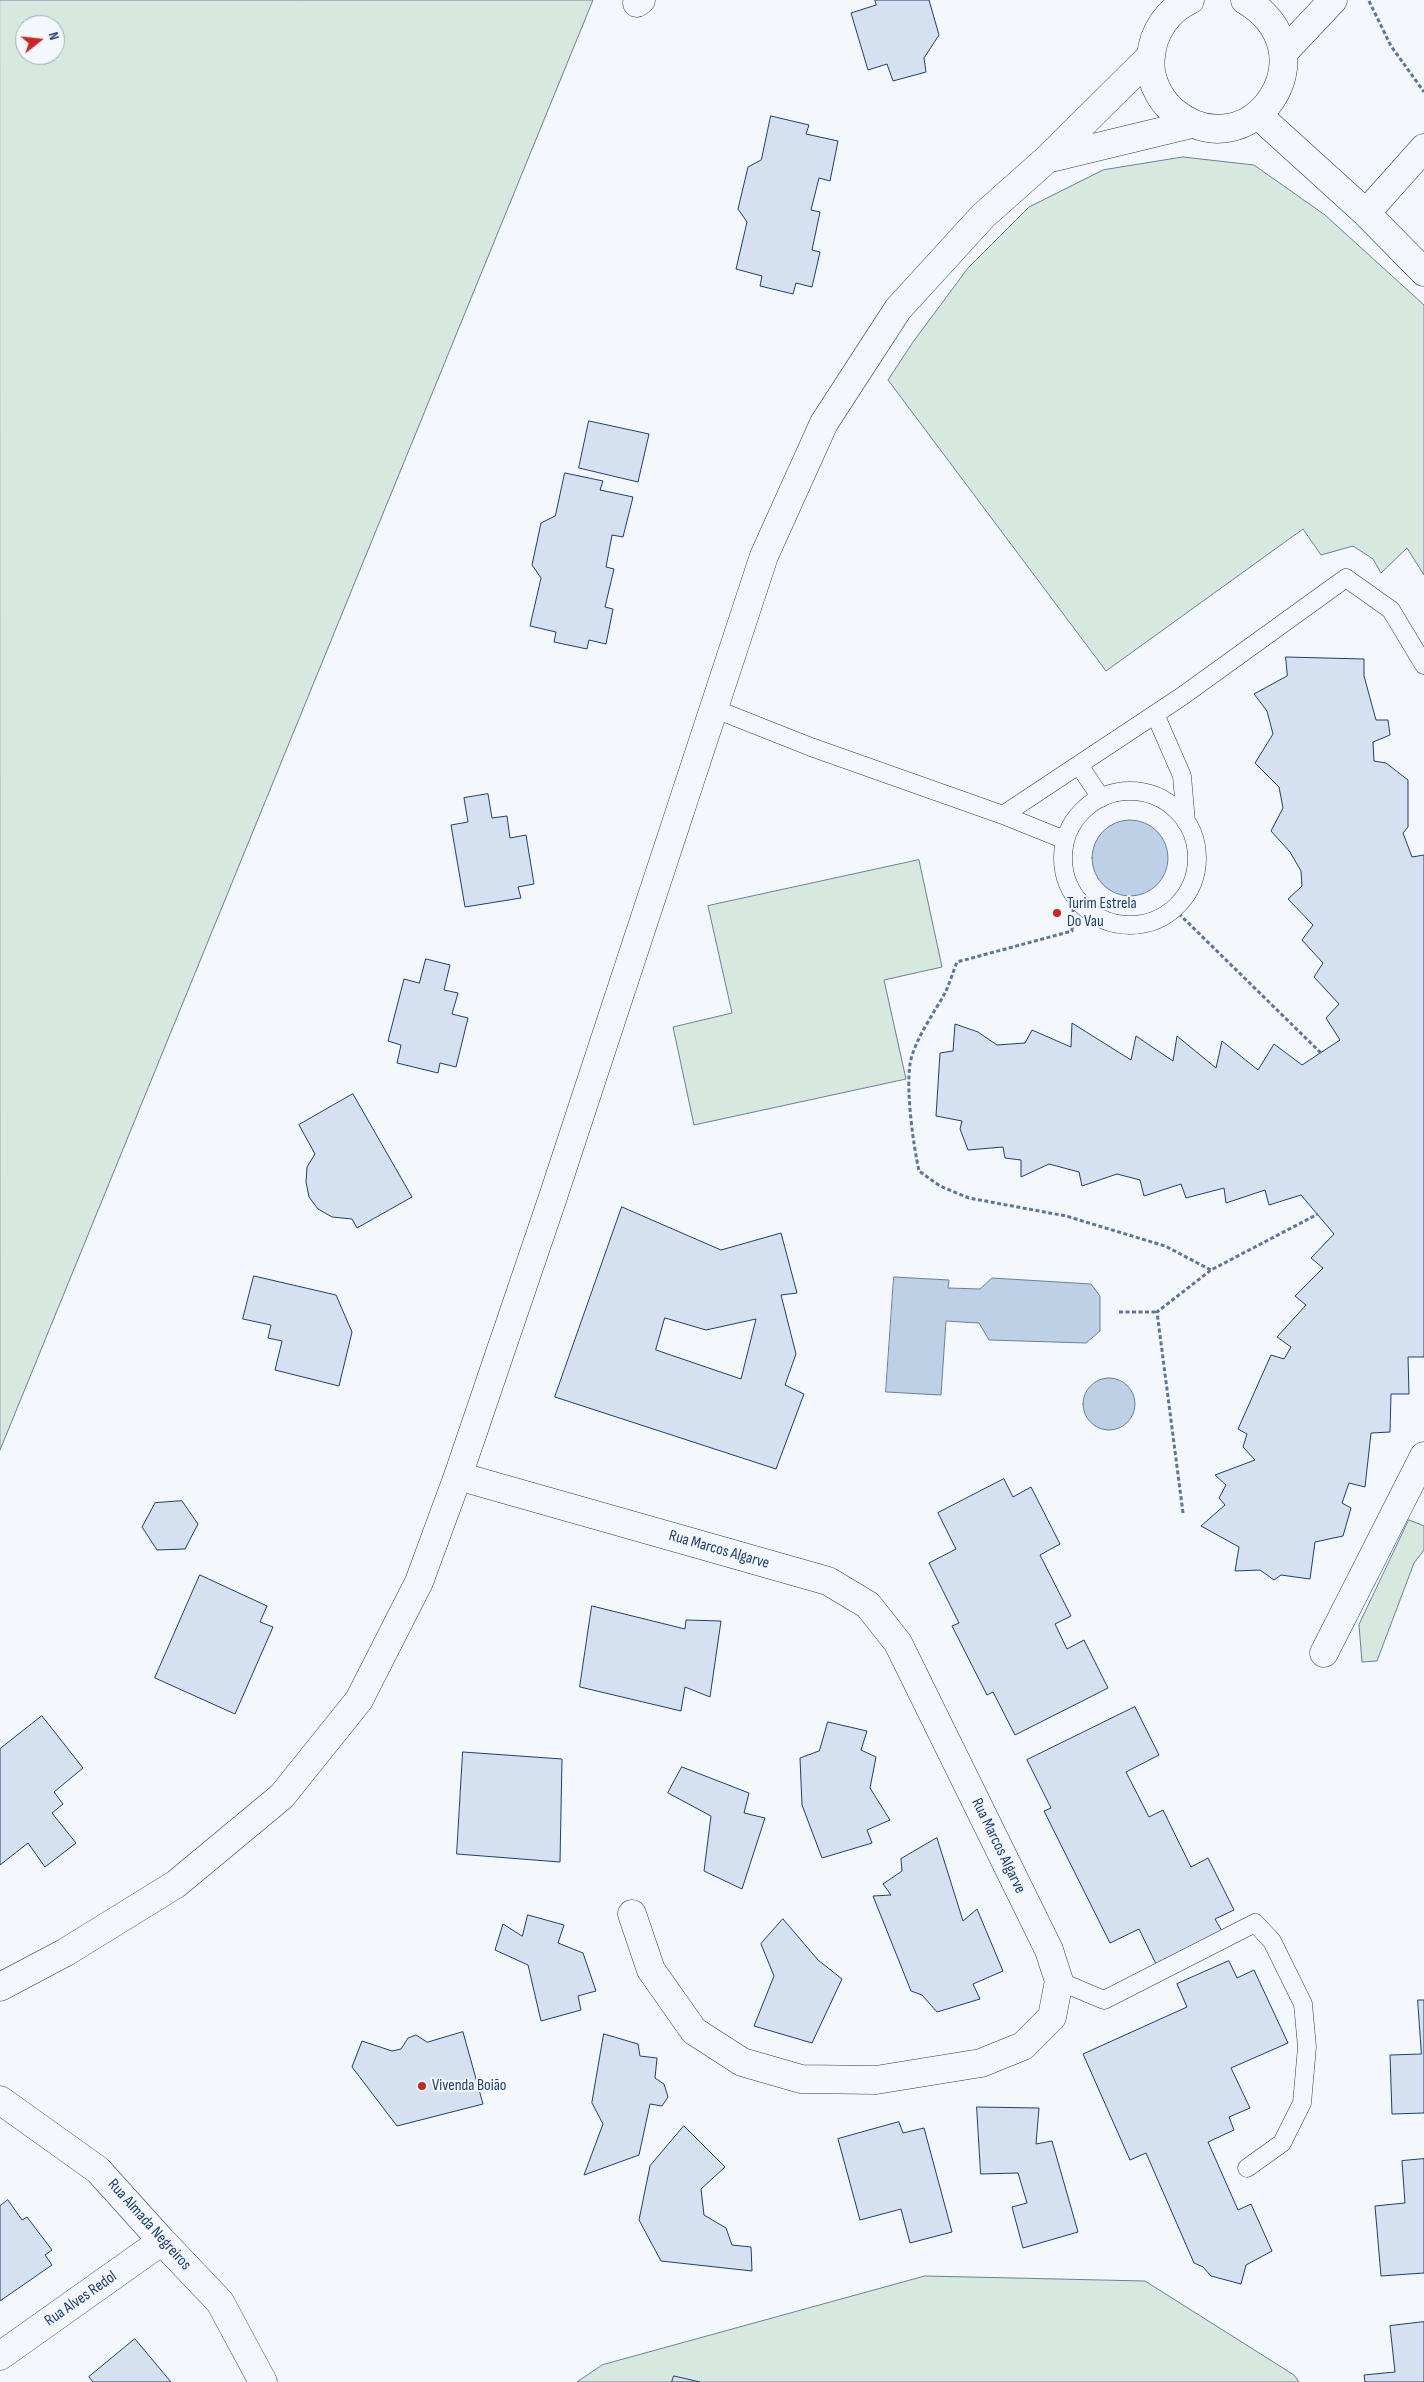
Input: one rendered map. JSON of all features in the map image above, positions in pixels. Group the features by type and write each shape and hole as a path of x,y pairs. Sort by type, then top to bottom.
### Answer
{"street":[{"path":"1188,0 1176,9 1162,24 1153,43 1150,57 1151,71 1160,97 1169,108 1192,124 1205,128 1233,127 1258,115 1269,105 1282,80 1284,52 1279,35 1260,2"},
{"path":"1284,52 1333,0"},
{"path":"0,1987 66,1952 176,1884 282,1796 359,1700 419,1582 458,1476 715,709 764,556 824,423 898,309 983,216 1047,158 1150,57"},
{"path":"1258,115 1366,213 1424,272"},
{"path":"1047,158 1192,124"},
{"path":"1366,213 1424,148"},
{"path":"1324,1653 1424,1456"},
{"name":"Rua Marcos Algarve","path":"458,1476 828,1581 868,1605 898,1643 1049,1950 1059,1981 1052,2018 1023,2046 982,2063 876,2080 801,2079 742,2062 694,2031 651,1970 632,1914"},
{"name":"Rua Almada Negreiros","path":"0,2100 98,2170 220,2302 263,2382"},
{"name":"Rua Alves Redol","path":"0,2356 162,2241"}],"lane":[{"path":"1003,816 1155,714 1346,578 1391,610 1424,665"},
{"path":"715,709 811,747 1065,840"},
{"path":"1155,714 1182,776 1186,822 1193,839 1197,858 1194,877 1186,894 1174,909 1158,920 1140,925 1121,925 1102,920 1086,910 1074,895 1066,878 1063,859 1065,840 1073,822 1085,808 1101,798 1119,792 1138,792 1165,802 1186,822"},
{"path":"1079,765 1101,798"},
{"path":"1059,1981 1104,2000 1255,1923 1272,1941 1303,2004 1307,2047 1302,2103 1282,2142 1247,2168"}],"path":[{"path":"1368,0 1391,46 1424,92"},
{"path":"1074,895 1072,931 957,962 947,989 923,1033 910,1063 911,1108 919,1171 940,1186 968,1198 1084,1221 1166,1246 1211,1270"},
{"path":"1174,909 1321,1053"},
{"path":"1119,1312 1157,1312 1211,1270 1318,1214"},
{"path":"1157,1312 1183,1513"}],"shaded area":[{"path":"0,0 593,0 0,1450"},
{"path":"1183,157 1254,165 1325,215 1424,305 1424,575 1407,548 1381,573 1373,559 1353,546 1321,555 1303,529 1106,671 888,380 913,342 968,268 1029,207 1103,170"},
{"path":"919,860 942,967 884,980 906,1079 694,1125 673,1027 732,1013 708,906"},
{"path":"1409,1520 1424,1526 1424,1550 1414,1563 1377,1661 1362,1662 1359,1625"},
{"path":"925,2276 1145,2281 1294,2375 1299,2382 577,2382 602,2365"}],"water":[{"path":"1130,820 1145,823 1157,831 1165,843 1168,858 1165,873 1157,885 1145,893 1130,896 1115,893 1103,885 1095,873 1092,858 1095,843 1103,831 1115,823"},
{"path":"894,1277 949,1280 948,1288 980,1289 992,1278 1091,1284 1100,1296 1100,1331 1086,1343 989,1340 979,1323 946,1321 941,1395 886,1392"},
{"path":"1104,1378 1114,1378 1124,1382 1131,1389 1135,1404 1131,1419 1124,1426 1114,1430 1104,1430 1094,1426 1087,1419 1083,1409 1083,1399 1087,1389 1094,1382"}],"building":[{"path":"875,0 929,0 939,35 924,58 926,72 893,81 887,64 868,70 851,13 876,5"},
{"path":"771,116 809,125 806,134 838,141 830,181 819,178 811,210 820,212 812,250 820,252 812,287 796,283 793,294 760,286 762,276 736,269 747,222 738,209 748,167 761,160"},
{"path":"589,421 649,434 638,482 579,468"},
{"path":"565,473 603,481 600,490 633,497 623,537 612,535 606,567 614,569 605,607 613,609 606,644 589,640 587,649 554,642 556,632 530,626 541,578 532,565 541,523 555,516"},
{"path":"1286,657 1364,659 1364,676 1376,720 1388,720 1390,735 1373,742 1374,761 1386,763 1408,780 1408,827 1403,833 1412,857 1424,855 1424,1357 1408,1357 1409,1394 1391,1394 1390,1432 1371,1433 1365,1487 1349,1483 1342,1503 1351,1508 1343,1536 1315,1542 1310,1579 1281,1575 1274,1580 1260,1570 1235,1571 1239,1547 1201,1526 1225,1505 1219,1498 1226,1485 1215,1475 1255,1460 1243,1447 1247,1434 1238,1429 1271,1355 1284,1359 1291,1347 1277,1337 1306,1305 1295,1296 1323,1268 1311,1258 1334,1234 1301,1195 1269,1205 1265,1190 1226,1203 1224,1188 1186,1198 1181,1184 1144,1196 1140,1180 1117,1174 1082,1186 1079,1172 1049,1164 1021,1177 1021,1160 1005,1158 1003,1147 968,1150 960,1129 962,1121 936,1116 940,1053 953,1051 955,1024 978,1032 997,1045 1025,1043 1032,1030 1071,1047 1072,1023 1131,1060 1136,1036 1173,1061 1177,1036 1216,1068 1222,1041 1258,1070 1274,1044 1302,1065 1340,1040 1326,1018 1339,1004 1314,977 1323,963 1302,940 1313,925 1288,899 1302,886 1301,871 1290,852 1271,831 1283,808 1279,787 1255,763 1273,734 1267,711 1254,694 1287,676"},
{"path":"488,794 492,818 507,816 510,838 526,835 534,884 518,887 521,898 465,907 451,825 468,822 464,798"},
{"path":"426,959 450,965 444,990 458,993 452,1014 468,1018 456,1067 440,1063 438,1073 397,1063 401,1045 388,1041 404,979 419,983"},
{"path":"353,1094 412,1197 357,1228 352,1219 332,1217 318,1209 309,1197 306,1182 307,1167 315,1154 299,1125"},
{"path":"622,1207 721,1250 781,1233 797,1293 781,1295 796,1354 785,1385 804,1394 776,1469 555,1397","holes":["665,1318 706,1330 756,1319 741,1379 656,1350"]},
{"path":"254,1276 336,1295 352,1332 339,1386 275,1370 282,1341 268,1338 271,1325 243,1319"},
{"path":"1004,1479 1013,1497 1031,1487 1060,1544 1040,1555 1071,1616 1055,1624 1067,1649 1084,1640 1108,1688 1015,1735 993,1692 987,1695 952,1626 959,1623 929,1563 956,1549 938,1513"},
{"path":"182,1501 198,1524 185,1549 157,1550 142,1527 155,1503"},
{"path":"200,1575 267,1606 260,1622 273,1627 235,1714 155,1678"},
{"path":"592,1606 685,1629 686,1620 721,1621 710,1697 685,1687 681,1711 580,1687"},
{"path":"1135,1707 1159,1755 1126,1772 1149,1817 1163,1810 1191,1867 1208,1858 1234,1910 1215,1919 1222,1931 1156,1964 1139,1929 1110,1943 1044,1811 1051,1808 1027,1760"},
{"path":"42,1716 83,1768 54,1792 63,1804 52,1813 76,1843 45,1867 28,1843 0,1865 0,1749"},
{"path":"828,1722 867,1731 861,1750 876,1757 870,1788 890,1820 867,1830 872,1843 822,1858 802,1805 800,1758 819,1751"},
{"path":"463,1752 562,1759 560,1862 457,1854"},
{"path":"682,1767 749,1793 744,1813 765,1818 742,1889 704,1871 711,1816 668,1793"},
{"path":"937,1838 963,1921 977,1909 1003,1971 973,1984 980,1999 937,2012 922,1995 911,1991 873,1896 891,1895 883,1884 902,1871 901,1859"},
{"path":"528,1915 564,1925 558,1943 583,1953 596,1991 578,1996 581,2010 541,2021 528,1965 495,1950 503,1924 522,1936"},
{"path":"783,1919 818,1960 842,1979 812,2043 754,2026 774,1976 761,1944"},
{"path":"1229,1961 1237,1978 1254,1970 1288,2043 1231,2068 1250,2108 1229,2117 1234,2130 1208,2142 1238,2210 1251,2204 1272,2251 1246,2265 1241,2284 1211,2276 1203,2267 1194,2263 1146,2153 1130,2160 1083,2054 1187,2007 1177,1984"},
{"path":"1418,2000 1424,2000 1424,2113 1392,2114 1390,2055 1421,2054"},
{"name":"Vivenda Boião","path":"463,2032 483,2104 397,2126 352,2067 362,2041 392,2051 401,2049 408,2038 416,2035 427,2042"},
{"path":"604,2034 638,2044 640,2056 657,2058 655,2078 664,2084 668,2097 662,2106 650,2104 639,2155 584,2175 603,2124 592,2103"},
{"path":"977,2107 1039,2108 1036,2144 1052,2141 1078,2232 1023,2248 1012,2207 1027,2203 1018,2173 981,2174"},
{"path":"899,2122 903,2133 924,2128 952,2232 910,2243 901,2209 860,2220 838,2139"},
{"path":"684,2126 725,2167 701,2189 704,2215 726,2228 732,2245 751,2247 752,2271 661,2261 639,2220 650,2166"},
{"path":"1424,2159 1424,2273 1381,2276 1375,2206 1405,2203 1402,2161"},
{"path":"8,2200 22,2220 27,2217 52,2250 45,2255 52,2265 0,2301 0,2206"},
{"path":"1424,2322 1424,2382 1365,2382 1364,2375 1395,2372 1390,2326"},
{"path":"135,2339 171,2382 93,2382 89,2377"},
{"path":"674,2376 700,2382 672,2382"}],"place":[{"name":"Turim Estrela Do Vau","path":"1057,913"},
{"name":"Vivenda Boião","path":"422,2086"}]}
